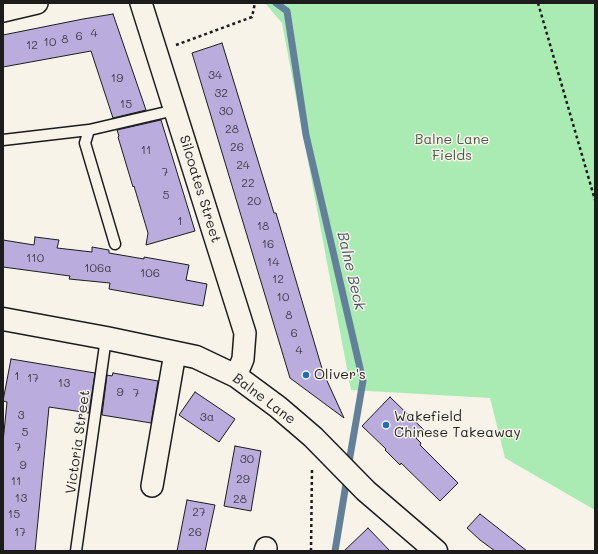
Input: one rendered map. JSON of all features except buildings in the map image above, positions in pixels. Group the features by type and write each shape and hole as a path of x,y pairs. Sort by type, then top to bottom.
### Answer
{"street":[{"path":"3,11 37,3"},
{"name":"Silcoates Street","path":"141,3 245,333 243,359 236,376"},
{"name":"Balne Lane","path":"3,319 106,338 196,358 236,376 278,407 313,437 366,491 436,551"},
{"path":"152,486 175,353"}],"lane":[{"path":"3,140 89,130 175,110"},
{"path":"89,130 85,143 115,244"},
{"name":"Victoria Street","path":"76,551 106,338"}],"path":[{"path":"157,52 252,17 255,3"},
{"path":"538,3 595,200"},
{"path":"311,551 313,437"}],"green space":[{"name":"Balne Lane Fields","path":"265,3 595,3 595,510 505,458 490,398 351,390 282,23"}],"waterway":[{"name":"Balne Beck","path":"276,3 287,11 306,135 363,381 348,468"},
{"name":"Balne Beck","path":"335,551 347,478"}],"place":[{"name":"Oliver's","path":"306,375"},
{"name":"Wakefield Chinese Takeaway","path":"386,425"}]}
